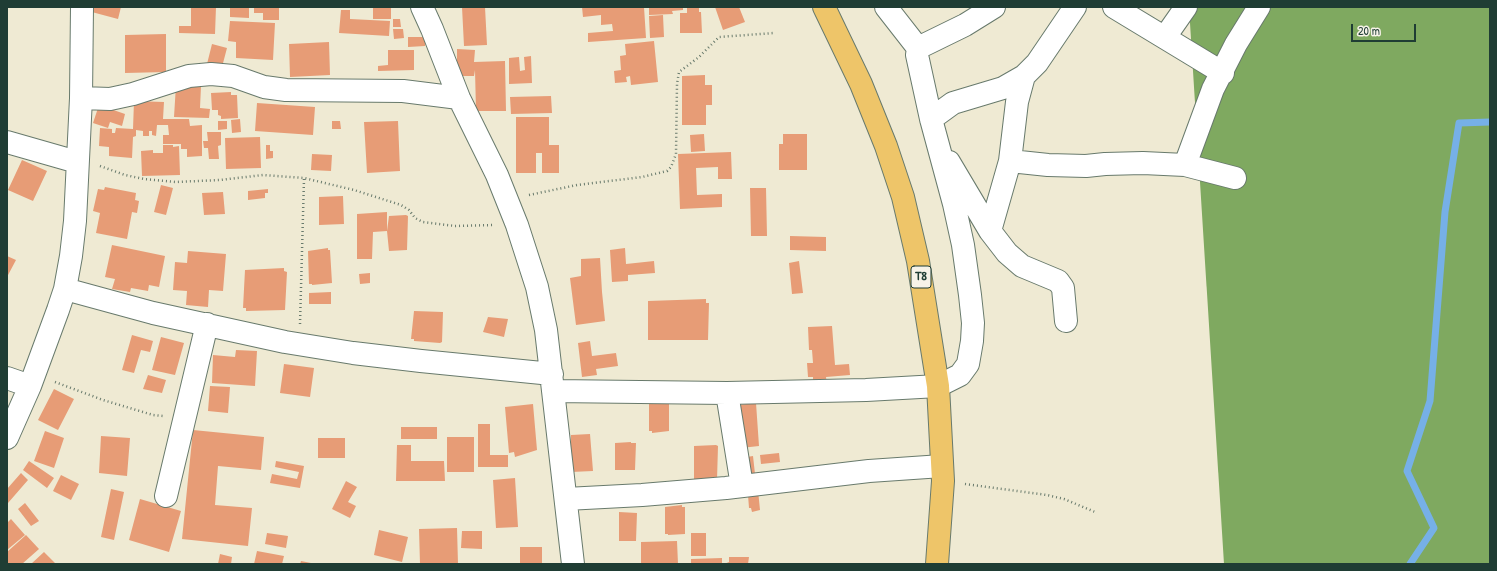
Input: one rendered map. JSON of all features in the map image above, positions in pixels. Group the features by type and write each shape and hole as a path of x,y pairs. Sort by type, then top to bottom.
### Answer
{"highway":[{"name":"T8","path":"824,7 861,84 886,146 902,197 918,261 938,386 943,473 937,564"}],"street":[{"path":"7,438 32,381 65,289 72,256 81,98 82,7"},
{"path":"422,7 459,98 497,175 517,225 537,287 546,330 573,564"},
{"path":"65,289 153,313 300,344 353,353 421,361 552,382 727,393 866,390 938,386 960,375 968,364 972,341 973,322 963,245 954,204 936,140 919,69 917,55 918,48 886,7"},
{"path":"918,48 965,25 994,7"},
{"path":"931,119 953,103 1003,88 1024,76 1037,63 1075,7"},
{"path":"1114,7 1165,36 1223,73"},
{"path":"1165,36 1186,7"},
{"path":"1185,165 1209,101 1236,44 1259,7"},
{"path":"81,98 110,99 133,94 189,76 211,74 233,76 264,87 286,90 402,91 459,98"},
{"path":"990,231 1010,161 1017,102 1024,76"},
{"path":"936,140 990,231 1007,253 1022,266 1058,281 1063,288 1066,321"},
{"path":"7,142 77,160"},
{"path":"1010,161 1086,166 1143,163 1185,165 1235,178"},
{"path":"166,496 207,324"},
{"path":"7,378 32,381"},
{"path":"727,393 742,486"},
{"path":"566,499 642,495 742,486 869,471 943,473"}],"path":[{"path":"507,200 577,185 642,177 667,171 671,167 676,154 677,84 679,72 720,37 774,33"},
{"path":"77,160 144,180 176,182 220,180 263,175 304,178 354,190 401,206 409,210 415,218 431,224 455,226 517,225"},
{"path":"300,344 304,178"},
{"path":"32,381 153,415 185,420"},
{"path":"943,473 1064,499 1095,512"}],"green space":[{"path":"1189,7 1490,7 1490,564 1224,564"}],"building":[{"path":"89,7 121,7 118,19 88,11"},
{"path":"191,7 216,7 215,34 179,33 179,26 191,26"},
{"path":"230,7 249,7 249,18 230,17"},
{"path":"254,7 279,7 279,20 263,20 263,13 254,13"},
{"path":"373,7 391,7 391,19 373,19"},
{"path":"462,7 485,7 487,45 464,46"},
{"path":"582,7 644,7 646,38 588,42 588,33 613,31 612,24 601,25 601,15 583,17"},
{"path":"649,7 683,7 683,10 672,11 673,14 649,15"},
{"path":"687,7 699,7 699,12 701,12 702,33 680,33 680,13 687,13"},
{"path":"715,7 739,7 745,22 723,30"},
{"path":"341,10 350,10 350,19 390,21 389,36 339,33"},
{"path":"663,15 664,37 650,38 649,16"},
{"path":"393,19 400,19 401,27 393,27"},
{"path":"230,21 275,23 273,60 236,58 236,42 228,41"},
{"path":"393,29 403,29 404,38 394,39"},
{"path":"166,34 166,72 125,73 125,35"},
{"path":"408,37 425,37 425,46 408,47"},
{"path":"654,41 658,82 631,85 630,76 626,77 627,82 615,83 614,71 621,70 620,56 626,55 625,44"},
{"path":"329,42 330,75 290,77 289,44"},
{"path":"212,44 227,48 222,67 207,64"},
{"path":"457,49 475,50 474,62 505,61 506,111 476,111 475,70 474,76 457,76"},
{"path":"388,50 414,50 414,70 378,71 378,66 388,65"},
{"path":"531,56 532,83 509,84 509,58 519,57 520,71 525,70 524,57"},
{"path":"705,75 705,85 712,85 712,105 706,105 706,125 682,125 682,76"},
{"path":"176,85 201,86 200,108 210,109 209,118 174,117"},
{"path":"231,92 231,95 237,95 238,118 221,119 221,116 218,115 218,110 212,110 211,93"},
{"path":"551,96 552,113 511,114 510,97"},
{"path":"134,101 164,102 163,119 189,119 190,126 202,125 202,156 187,157 187,149 181,149 181,144 163,144 163,135 169,135 168,125 157,125 156,136 152,135 152,131 149,131 149,136 143,136 143,131 136,130 136,136 133,137 132,158 109,156 109,147 99,146 100,128 112,129 112,133 115,133 116,128 133,129"},
{"path":"257,103 315,107 313,135 255,131"},
{"path":"99,105 125,114 122,126 110,122 108,128 93,123"},
{"path":"516,117 549,117 549,145 559,145 559,173 542,173 542,153 536,153 536,173 516,173"},
{"path":"240,119 241,132 232,133 231,120"},
{"path":"218,121 227,121 227,129 218,130"},
{"path":"332,121 340,121 341,129 332,129"},
{"path":"398,121 400,171 367,173 364,122"},
{"path":"207,132 221,132 221,145 218,146 219,159 209,159 208,148 204,148 203,141 208,141"},
{"path":"704,134 705,151 691,152 690,135"},
{"path":"783,134 807,134 807,170 779,170 779,144 783,144"},
{"path":"260,137 261,168 226,169 225,138"},
{"path":"163,145 173,145 173,147 179,146 180,175 142,176 141,151 153,150 153,153 163,153"},
{"path":"266,145 270,145 270,151 273,151 273,158 266,159"},
{"path":"731,152 732,179 718,179 718,167 696,168 697,195 722,194 722,207 680,209 678,154"},
{"path":"312,154 332,155 331,171 311,170"},
{"path":"22,160 47,171 33,201 8,190"},
{"path":"161,185 173,188 166,215 154,212"},
{"path":"105,187 136,193 135,200 139,201 137,213 132,212 127,239 96,233 100,213 93,211 98,189 104,190"},
{"path":"750,188 766,188 767,236 751,236"},
{"path":"268,189 268,193 265,193 265,198 248,200 248,191"},
{"path":"223,192 225,214 204,215 202,193"},
{"path":"343,196 344,224 319,225 319,197"},
{"path":"387,212 387,231 373,232 372,259 357,259 357,214"},
{"path":"389,216 408,216 407,250 389,251 387,231"},
{"path":"790,236 826,237 826,251 790,250"},
{"path":"112,245 165,256 159,287 149,285 148,291 131,288 130,292 112,289 115,279 105,277"},
{"path":"328,248 328,250 330,250 332,283 309,284 308,251"},
{"path":"625,248 626,264 654,261 655,273 628,275 628,281 612,282 610,250"},
{"path":"188,251 226,254 223,291 209,290 208,307 186,305 187,291 173,290 175,262 187,263"},
{"path":"7,256 16,260 7,277"},
{"path":"600,258 605,321 576,325 570,278 581,276 581,259"},
{"path":"799,261 803,293 792,294 789,263"},
{"path":"284,268 284,271 287,272 285,310 246,311 246,308 243,308 245,270"},
{"path":"370,273 370,283 360,284 359,274"},
{"path":"331,292 331,304 309,304 309,293"},
{"path":"706,299 706,303 709,303 708,340 648,340 648,301"},
{"path":"414,311 443,312 442,342 414,341 414,339 411,339"},
{"path":"488,317 508,319 504,337 483,332"},
{"path":"832,326 835,365 849,364 850,375 826,377 827,385 813,386 813,377 808,377 807,363 813,363 812,350 809,350 808,327"},
{"path":"132,335 153,341 150,352 141,350 134,373 122,370"},
{"path":"161,337 184,343 175,375 152,370"},
{"path":"590,341 592,356 616,353 618,366 596,369 597,375 582,377 578,343"},
{"path":"236,350 257,351 255,386 212,383 213,355 235,357"},
{"path":"284,364 314,368 310,397 280,393"},
{"path":"148,375 166,380 162,393 143,389"},
{"path":"210,386 230,387 228,413 208,411"},
{"path":"54,389 74,399 58,430 38,420"},
{"path":"649,399 669,399 669,431 652,433 652,431 649,431"},
{"path":"756,403 759,446 741,448 738,405"},
{"path":"533,404 537,450 515,457 514,452 509,453 505,407"},
{"path":"478,424 490,424 490,455 508,455 508,467 478,467"},
{"path":"401,427 437,427 437,439 401,439"},
{"path":"193,430 264,437 261,470 218,466 215,505 252,508 248,546 182,539"},
{"path":"45,431 64,438 54,468 34,461"},
{"path":"590,434 593,471 571,472 571,435"},
{"path":"101,436 130,438 127,476 99,473"},
{"path":"447,437 474,437 474,472 447,472"},
{"path":"318,438 345,438 345,458 318,458"},
{"path":"615,443 636,443 635,470 615,470"},
{"path":"397,445 411,445 411,461 444,461 445,481 396,481"},
{"path":"694,446 718,446 717,480 694,480"},
{"path":"779,453 780,462 761,464 760,455"},
{"path":"753,456 756,483 753,483 747,457"},
{"path":"29,461 54,478 47,488 23,470"},
{"path":"276,461 304,466 300,488 270,483 272,474 297,479 299,472 275,467"},
{"path":"21,473 28,480 8,503 7,489"},
{"path":"61,475 79,484 71,500 53,491"},
{"path":"515,478 518,527 496,528 493,480"},
{"path":"346,481 357,487 348,502 356,506 350,518 332,509"},
{"path":"111,489 124,492 114,540 101,537"},
{"path":"758,490 760,510 752,512 751,508 749,508 748,495"},
{"path":"140,499 181,511 169,552 129,540"},
{"path":"25,503 39,521 31,526 18,509"},
{"path":"682,505 682,507 685,507 685,534 665,534 665,507"},
{"path":"619,512 637,513 636,541 619,541"},
{"path":"11,519 25,535 7,550 7,523"},
{"path":"457,528 458,564 420,564 419,529"},
{"path":"379,530 408,537 402,562 374,555"},
{"path":"462,531 482,531 482,549 461,548"},
{"path":"267,533 288,536 286,548 265,544"},
{"path":"691,533 706,533 706,556 691,556"},
{"path":"26,535 39,549 22,564 7,564 7,552"},
{"path":"677,541 678,564 641,564 641,542"},
{"path":"520,547 542,547 542,564 520,564"},
{"path":"257,551 284,556 282,564 254,564"},
{"path":"44,552 56,564 31,564"},
{"path":"220,554 232,557 231,564 218,564"},
{"path":"729,557 749,557 748,564 724,564 729,562"},
{"path":"722,558 722,564 691,564 691,559"},
{"path":"301,561 311,563 311,564 300,564"}],"waterway":[{"path":"1410,564 1434,528 1407,471 1430,401 1445,212 1459,123 1490,122"}]}
